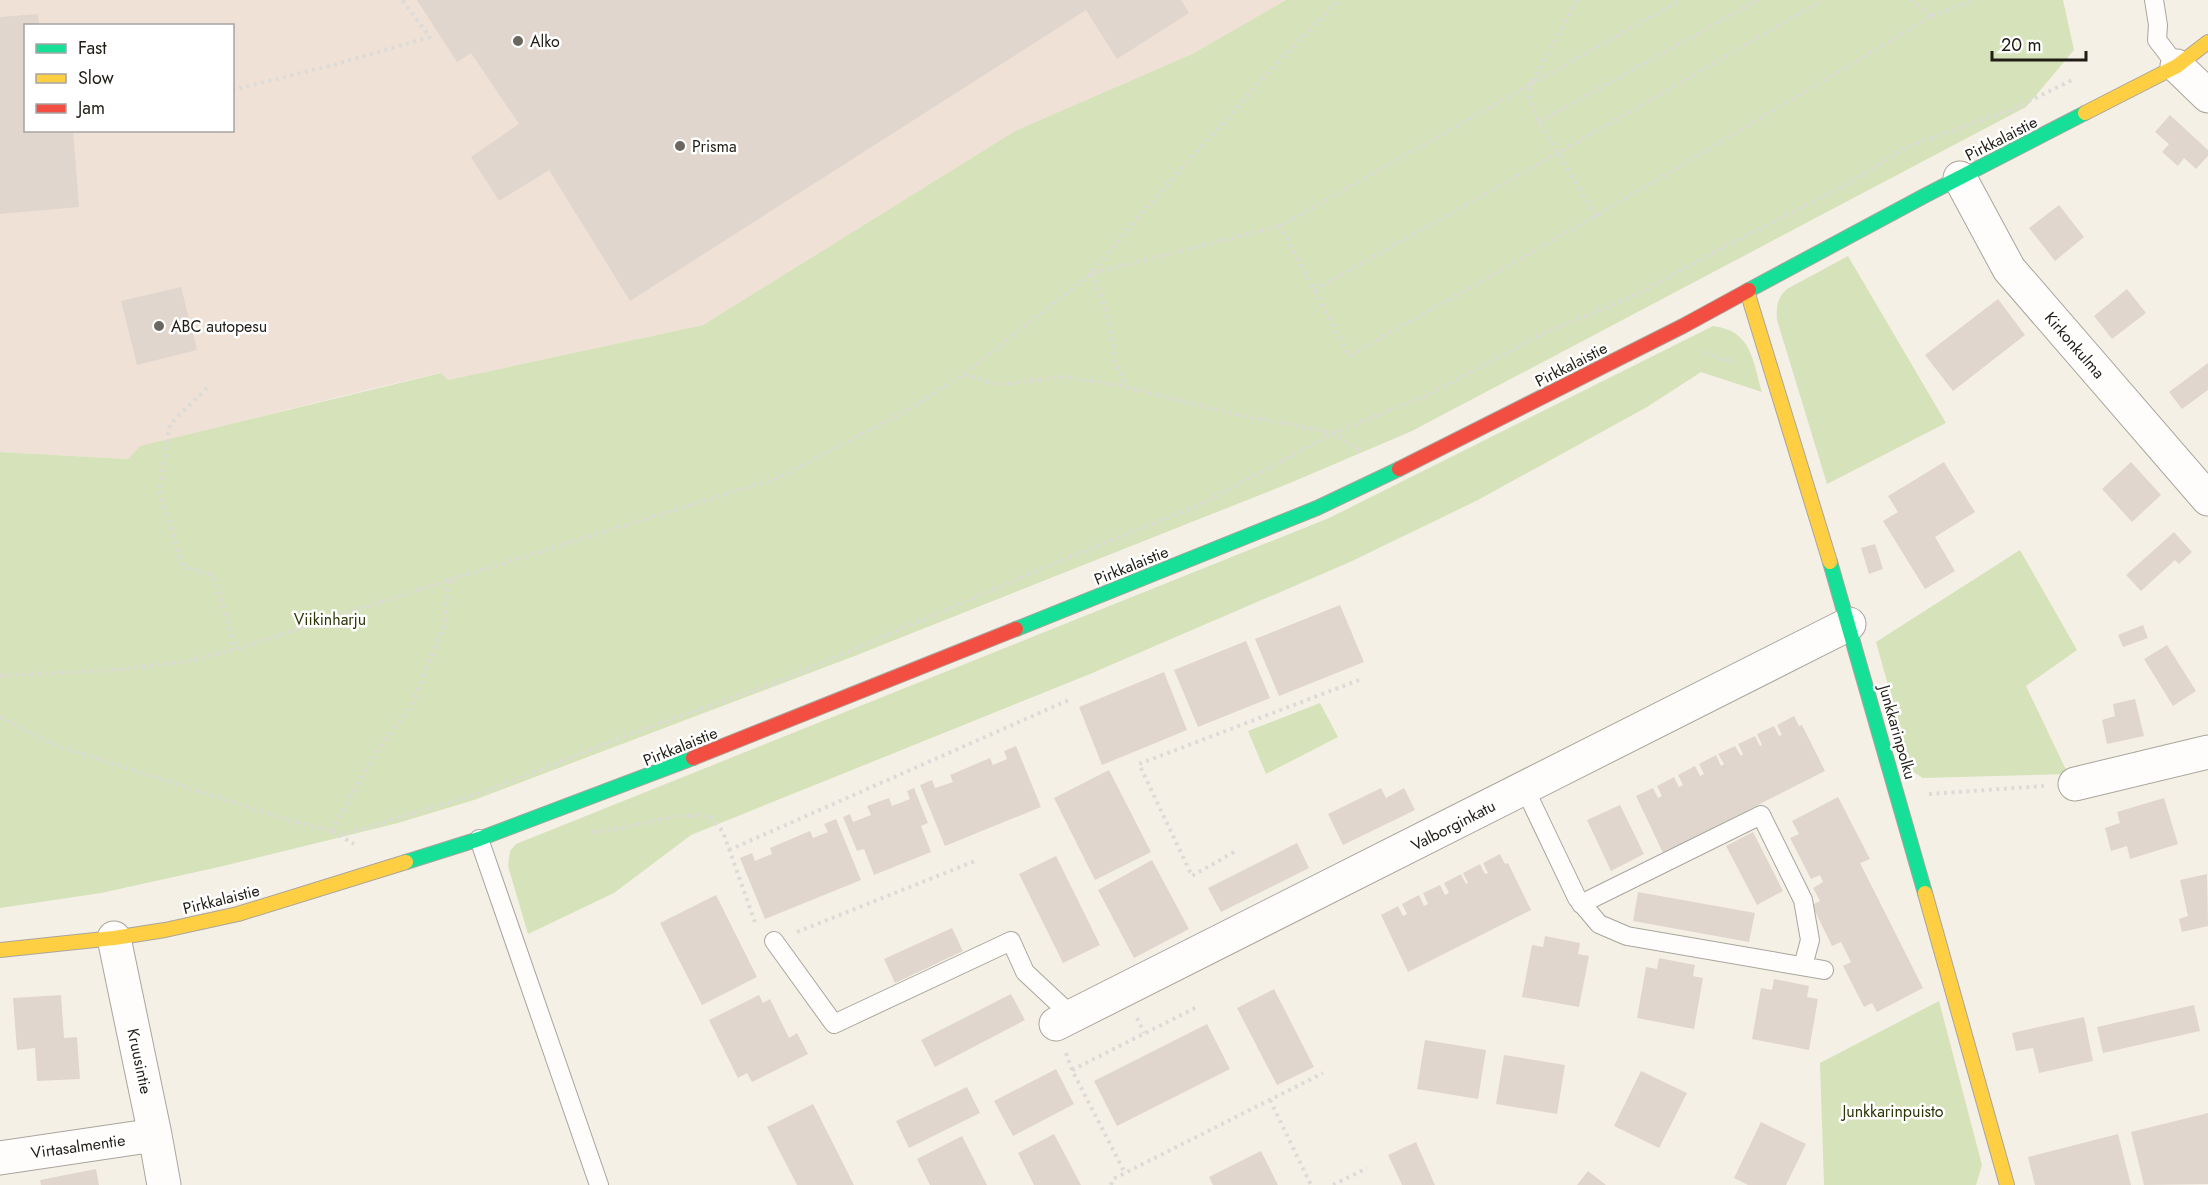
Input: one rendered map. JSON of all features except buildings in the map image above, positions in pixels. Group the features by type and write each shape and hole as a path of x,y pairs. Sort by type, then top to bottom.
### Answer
{"street":[{"name":"Pirkkalaistie","path":"0,950 114,938 165,930 238,914 479,839 558,811 1317,508 1469,435 1683,326 1960,178 2177,66 2208,42"},
{"path":"2177,66 2208,96"},
{"name":"Kirkonkulma","path":"1960,178 2009,269 2208,499"},
{"name":"Junkkarinpolku","path":"1747,291 1785,408 1849,624 2007,1185"},
{"name":"Valborginkatu","path":"1064,1020 1849,624"},
{"path":"2075,784 2208,752"},
{"name":"Kruusintie","path":"114,938 164,1185"},
{"name":"Virtasalmentie","path":"0,1158 155,1135"}],"lane":[{"path":"2154,0 2158,25 2157,40 2177,66"},
{"path":"1525,789 1577,898 1599,924 1627,936 1824,970"},
{"path":"1581,904 1761,815 1803,900 1810,939 1803,966"},
{"path":"479,839 598,1185"},
{"path":"774,941 834,1024 1011,941 1024,972 1064,1020"}],"path":[{"path":"234,89 430,37 402,0"},
{"path":"0,676 125,669 189,661 236,649 778,478 904,412 964,374 1092,273 1153,200 1287,52 1339,0"},
{"path":"1577,0 1531,84 1529,98 1539,122 1596,216"},
{"path":"1092,273 1280,226 1681,0"},
{"path":"1539,122 1758,0"},
{"path":"1314,290 1823,0"},
{"path":"1911,0 1932,16"},
{"path":"1280,226 1349,356 1596,216 1932,16 1973,0"},
{"path":"340,835 478,794 636,732 782,680 1055,563 1198,505 1334,433 1428,395 1540,335 1638,294 1714,252 1844,186 1908,146 2011,110 2073,80"},
{"path":"1092,273 1104,304 1113,343 1113,359 1128,387"},
{"path":"964,374 997,385 1061,377 1128,387 1234,414 1334,433 1362,452"},
{"path":"207,388 170,424 159,491 183,567 213,575 236,649"},
{"path":"332,831 374,754 410,708 444,626 449,580"},
{"path":"1234,852 1192,876 1139,764 1359,680"},
{"path":"729,850 1071,699"},
{"path":"0,717 52,744 288,820 332,831 356,846"},
{"path":"1899,796 2075,784"},
{"path":"558,811 575,825 593,832 623,830 671,817 696,815 711,817 723,832 757,927 774,941 975,861"},
{"path":"1071,1070 1199,1006"},
{"path":"1064,1020 1071,1070 1125,1173"},
{"path":"1111,1185 1113,1179 1323,1073"},
{"path":"1270,1100 1311,1185"},
{"path":"1333,1185 1367,1168"},
{"path":"1113,1179 1116,1185"}],"shaded area":[{"path":"0,0 1286,0 1192,54 1015,131 703,325 448,380 440,373 367,390 141,446 128,459 0,452"}],"green space":[{"name":"Viikinharju","path":"1286,0 2063,0 2074,50 2026,107 1412,431 1290,483 852,657 474,800 398,823 219,867 101,893 0,908 0,452 128,459 140,446 441,373 448,380 703,325 1015,131 1192,54"},
{"path":"1848,256 1946,423 1827,484 1777,320 1777,307 1779,299 1787,289"},
{"path":"1713,326 1726,329 1743,340 1752,358 1762,392 1701,372 1647,407 1478,500 1350,562 1090,674 691,835 614,893 528,934 508,866 510,851 516,844 1329,518"},
{"path":"2020,550 2077,650 2026,686 2068,774 1923,778 1912,771 1876,642"},
{"path":"1320,703 1338,737 1266,774 1248,731"},
{"name":"Junkkarinpuisto","path":"1939,1001 1982,1165 1976,1185 1824,1185 1820,1063"}],"traffic: fast":[{"path":"1749,290 2085,113"},
{"path":"1016,629 1317,508 1399,469"},
{"path":"1830,562 1925,893"},
{"path":"406,862 479,839 693,758"}],"traffic: slow":[{"path":"2085,113 2177,66 2208,42"},
{"path":"1747,291 1830,562"},
{"path":"0,950 114,938 165,930 238,914 406,862"},
{"path":"1925,893 2007,1185"}],"traffic: jam":[{"path":"1399,469 1683,326 1749,290"},
{"path":"693,758 1016,629"}],"place":[{"name":"Alko","path":"518,41"},
{"name":"Prisma","path":"680,146"},
{"name":"ABC autopesu","path":"159,326"}]}
